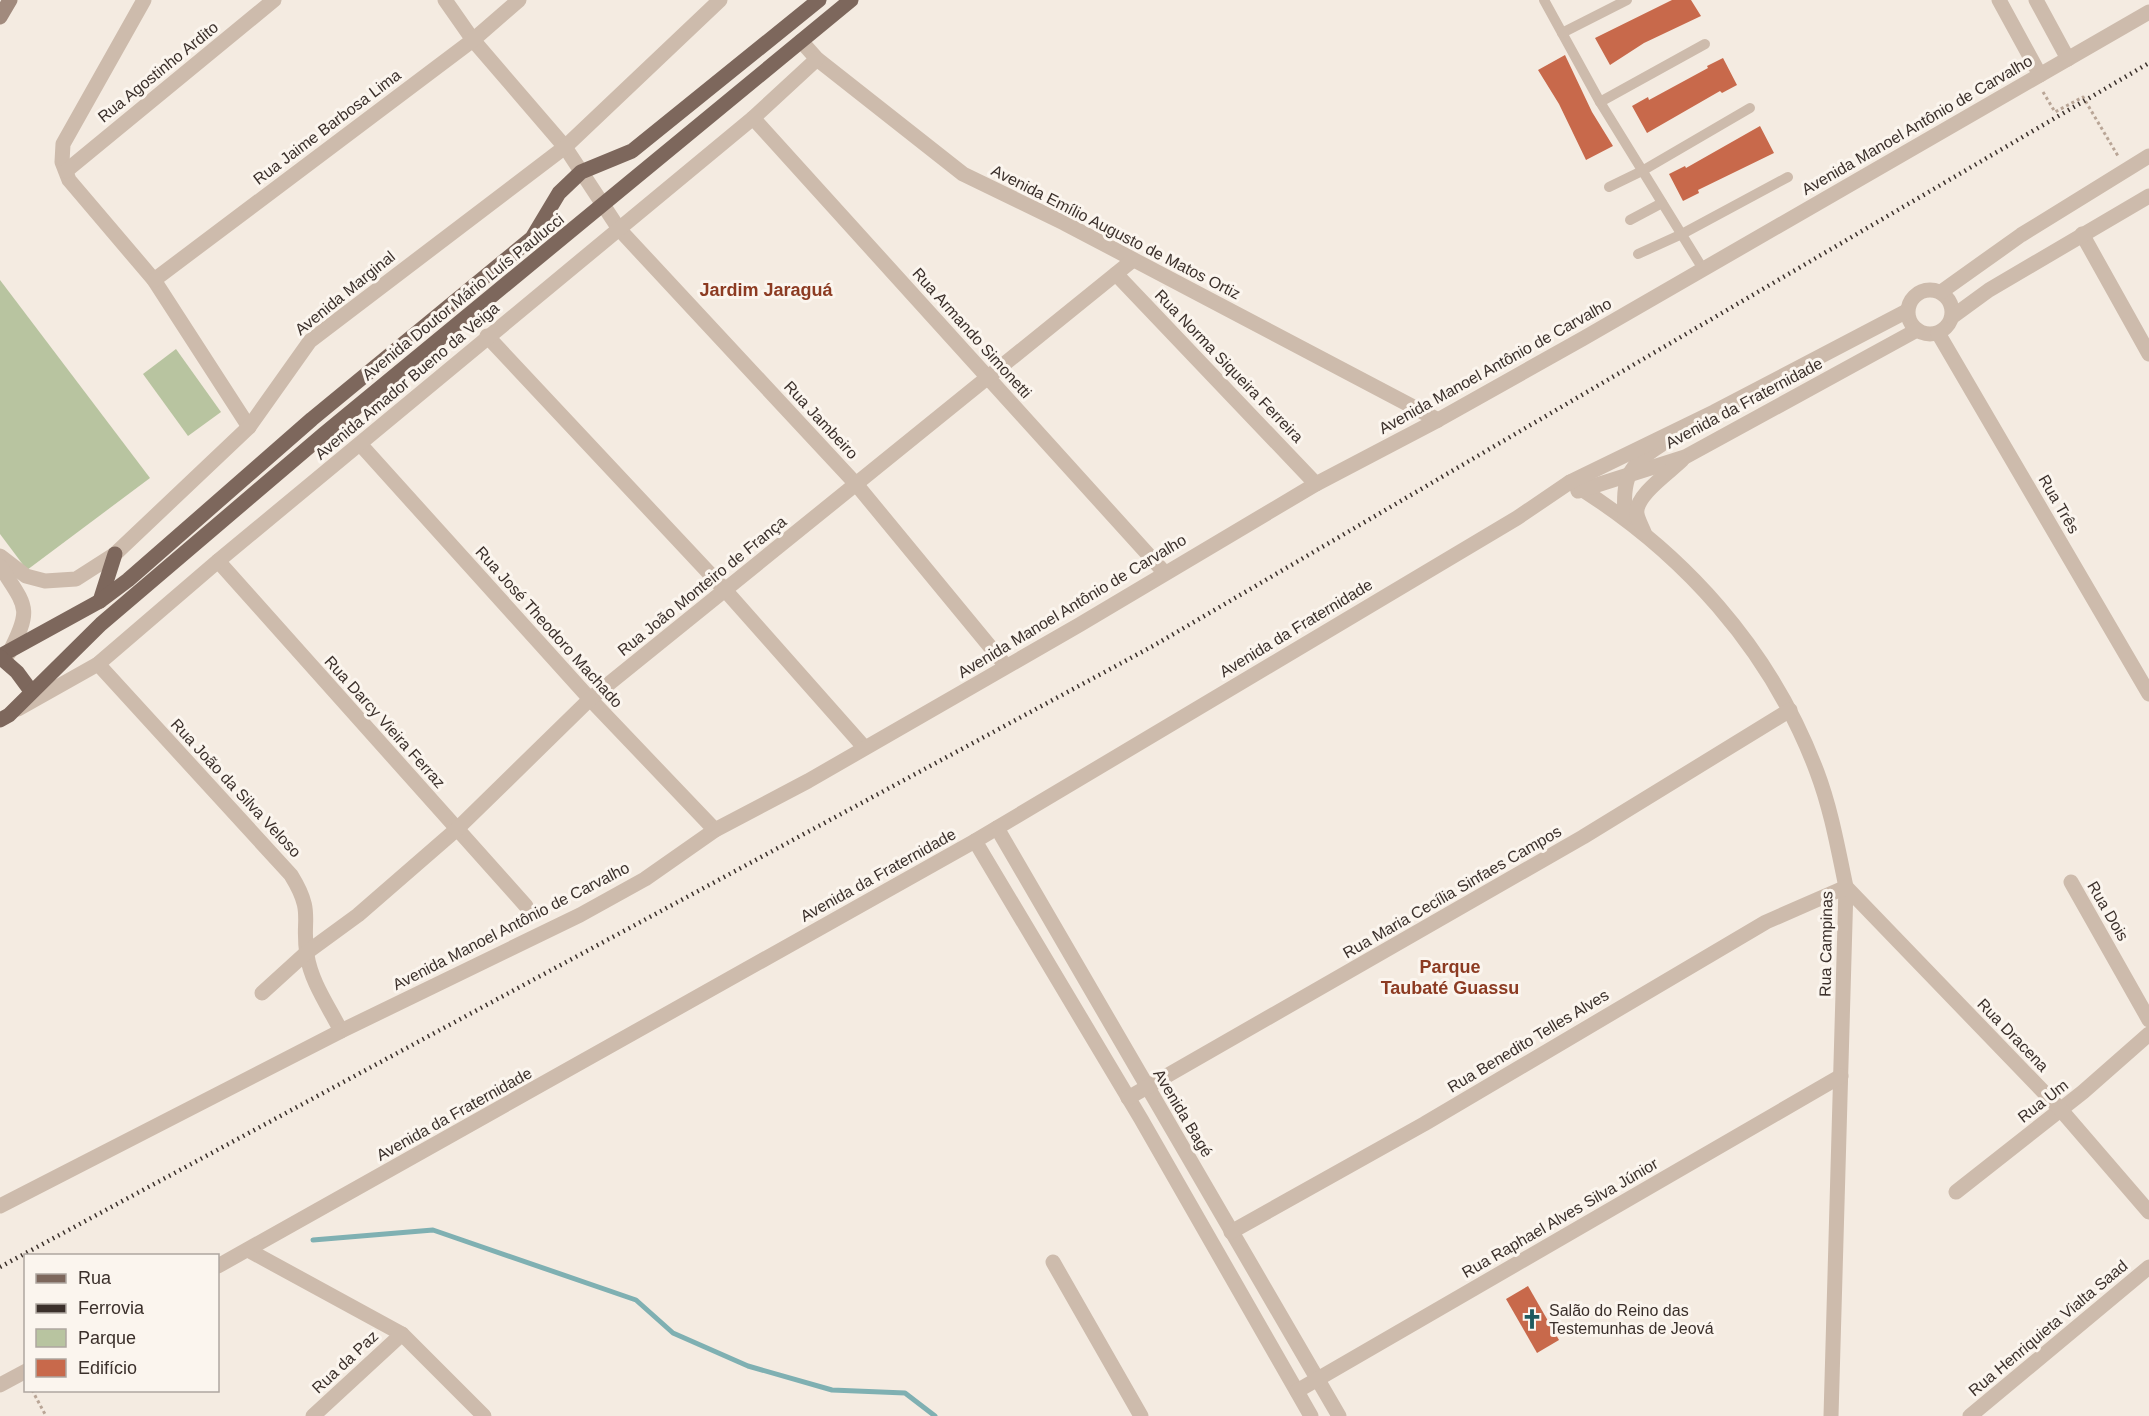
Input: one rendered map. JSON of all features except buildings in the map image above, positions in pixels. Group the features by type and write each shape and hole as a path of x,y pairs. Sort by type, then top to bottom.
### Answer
{"main road":[{"path":"0,17 10,0"},
{"name":"Avenida Doutor Mário Luís Paulucci","path":"3,655 100,601 312,419 532,238 559,193 581,172 632,151 819,0"},
{"name":"Avenida Doutor Mário Luís Paulucci","path":"4,717 100,624 315,442 851,0"},
{"path":"100,601 115,554"},
{"path":"3,655 31,691"}],"street":[{"path":"144,0 63,144 62,162 69,180 154,280 249,428"},
{"name":"Rua Agostinho Ardito","path":"66,171 273,0"},
{"name":"Rua Jambeiro","path":"445,0 473,40 564,147 619,229 856,484 1006,666"},
{"name":"Rua Jaime Barbosa Lima","path":"154,280 473,40 519,0"},
{"name":"Avenida Marginal","path":"0,556 27,576 45,581 76,579 115,554 249,428 310,341 564,147 720,0"},
{"path":"2000,0 2037,77"},
{"path":"2036,0 2068,59"},
{"name":"Avenida Manoel Antônio de Carvalho","path":"0,1206 341,1031 580,915 645,879 715,830 1006,666 1316,484 1438,420 2149,12"},
{"name":"Avenida Emílio Augusto de Matos Ortiz","path":"801,41 817,58 963,174 1064,223 1438,420"},
{"name":"Avenida Amador Bueno da Veiga","path":"4,717 98,664 487,336 753,118 817,58"},
{"name":"Rua Armando Simonetti","path":"753,118 1164,572"},
{"name":"Avenida da Fraternidade","path":"219,1265 975,841 1546,499 1576,486 1907,311 1909,303 1919,292 1926,290 1941,292 2021,235 2149,156"},
{"path":"1952,317 1989,290 2149,196"},
{"path":"2082,234 2149,354"},
{"name":"Rua João Monteiro de França","path":"262,993 306,953 358,915 457,829 590,699 1133,260"},
{"name":"Rua Norma Siqueira Ferreira","path":"1116,274 1316,484"},
{"path":"1907,311 1908,318 1917,330 1931,334 1938,333 1949,324 1952,317 1951,303 1941,292"},
{"name":"Avenida da Fraternidade","path":"1576,486 1685,458 1917,330"},
{"name":"Rua Três","path":"1938,333 2149,694"},
{"path":"487,336 725,590 864,747"},
{"path":"1624,518 1624,487 1628,474 1653,450 1714,412"},
{"name":"Rua José Theodoro Machado","path":"360,444 590,699 715,830"},
{"path":"1645,535 1636,514 1638,504 1645,492 1685,458"},
{"name":"Rua Campinas","path":"1576,486 1624,518 1666,552 1738,627 1790,710 1817,773 1834,832 1846,887 1831,1416"},
{"name":"Rua Darcy Vieira Ferraz","path":"218,561 526,906"},
{"path":"0,566 23,601 26,618 3,655"},
{"name":"Rua João da Silva Veloso","path":"98,664 291,875 304,895 308,916 306,953"},
{"name":"Rua Maria Cecília Sinfaes Campos","path":"1128,1098 1573,842 1790,710"},
{"name":"Avenida Bagé","path":"997,828 1146,1088 1339,1416"},
{"path":"975,841 1128,1098 1311,1416"},
{"name":"Rua Dois","path":"2070,882 2149,1020"},
{"name":"Rua Dracena","path":"1846,887 2061,1110 2149,1212"},
{"name":"Rua Benedito Telles Alves","path":"1232,1232 1424,1125 1766,922 1846,887"},
{"path":"306,953 311,973 341,1031"},
{"name":"Rua Um","path":"1956,1192 2061,1110 2149,1034"},
{"name":"Rua Raphael Alves Silva Júnior","path":"1297,1391 1841,1076"},
{"path":"248,1250 402,1334 484,1416"},
{"path":"1053,1262 1141,1416"},
{"name":"Rua Henriquieta Vialta Saad","path":"1970,1416 2149,1267"},
{"name":"Rua da Paz","path":"313,1416 402,1334"},
{"path":"0,1385 24,1372"}],"lane":[{"path":"1544,0 1600,102 1703,269"},
{"path":"1562,33 1627,0"},
{"path":"1600,102 1705,44"},
{"path":"1609,187 1642,171 1750,108"},
{"path":"1638,254 1682,234 1788,177"},
{"path":"1630,220 1662,202"}],"path":[{"path":"2037,77 2055,112 2083,97 2119,157 2110,162"},
{"path":"33,1392 46,1416"}],"green space":[{"path":"0,280 150,478 27,570 0,534"},
{"path":"176,349 221,412 188,436 143,374"}],"waterway":[{"path":"313,1240 433,1230 636,1300 673,1333 748,1366 832,1390 905,1393 935,1416"}],"railway":[{"path":"24,1254 1153,646 2149,63"},
{"path":"0,1267 24,1254"}],"place":[{"name":"Salão do Reino das Testemunhas de Jeová","path":"1532,1319"}],"district":[{"name":"Jardim Jaraguá","path":"766,290"},
{"name":"Parque Taubaté Guassu","path":"1450,977"}]}
